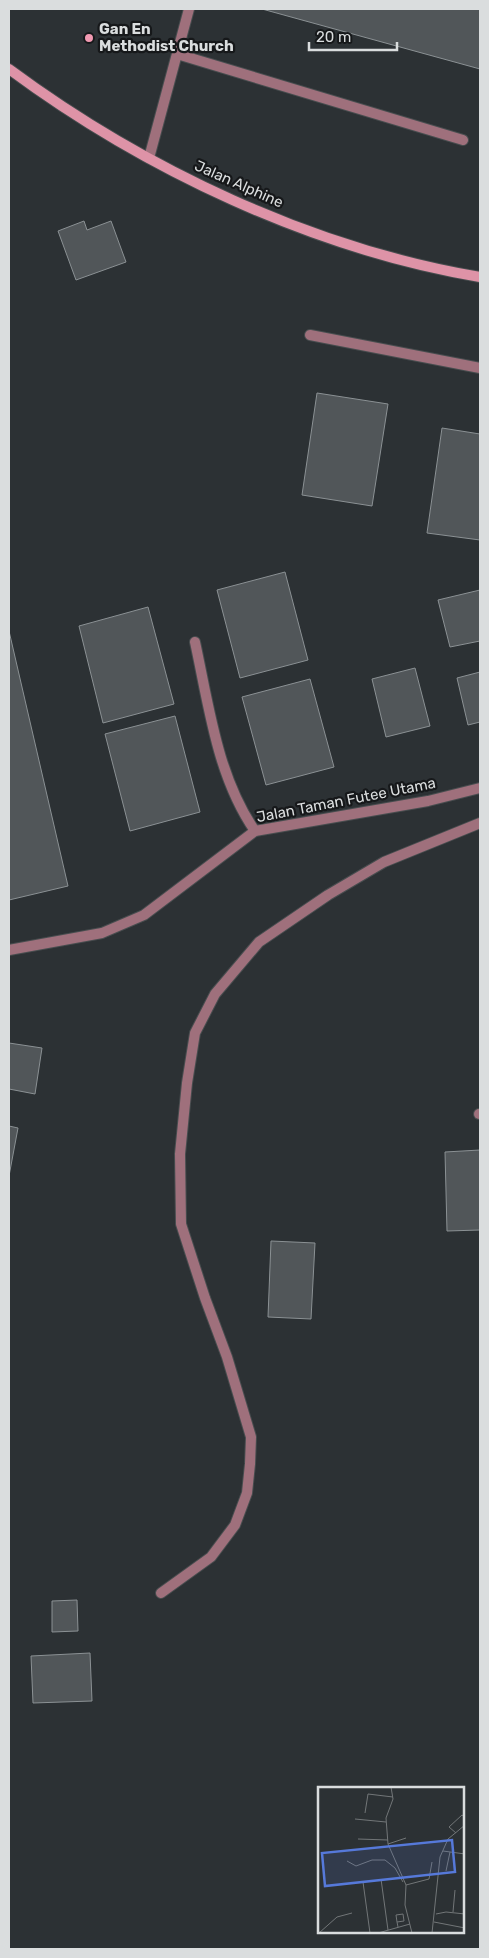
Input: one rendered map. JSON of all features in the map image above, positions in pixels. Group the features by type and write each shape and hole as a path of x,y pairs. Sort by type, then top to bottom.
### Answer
{"main road":[{"name":"Jalan Alphine","path":"9,69 83,120 149,158 240,203 295,225 407,260 480,277"}],"street":[{"path":"149,158 189,9"},
{"path":"177,54 463,140"},
{"path":"310,335 480,368"},
{"path":"195,642 223,767 245,817 255,831"},
{"name":"Jalan Taman Futee Utama","path":"9,950 102,933 144,915 255,831 428,800 480,788"},
{"path":"161,1593 211,1557 235,1525 247,1494 250,1464 250,1437 227,1357 204,1298 181,1224 180,1154 187,1083 196,1033 215,994 259,942 328,895 384,862 480,823"}],"building":[{"path":"262,9 480,9 480,69"},
{"path":"84,221 87,230 111,221 126,262 76,280 58,231"},
{"path":"317,393 388,404 372,506 302,495"},
{"path":"442,428 480,434 480,540 427,533"},
{"path":"285,572 308,660 240,678 217,590"},
{"path":"480,590 480,641 450,647 438,600"},
{"path":"148,607 174,704 103,723 79,626"},
{"path":"9,631 68,886 9,900"},
{"path":"415,668 430,726 386,737 372,679"},
{"path":"480,672 480,722 468,725 457,678"},
{"path":"310,679 334,767 266,785 242,697"},
{"path":"175,716 200,812 130,831 105,734"},
{"path":"9,1043 42,1048 35,1094 9,1089"},
{"path":"9,1126 18,1128 9,1176"},
{"path":"480,1150 480,1230 447,1231 445,1152"},
{"path":"271,1241 315,1243 311,1319 268,1317"},
{"path":"77,1600 78,1631 52,1632 52,1601"},
{"path":"90,1653 92,1701 33,1703 31,1656"}],"place":[{"name":"Gan En Methodist Church","path":"89,38"}]}
